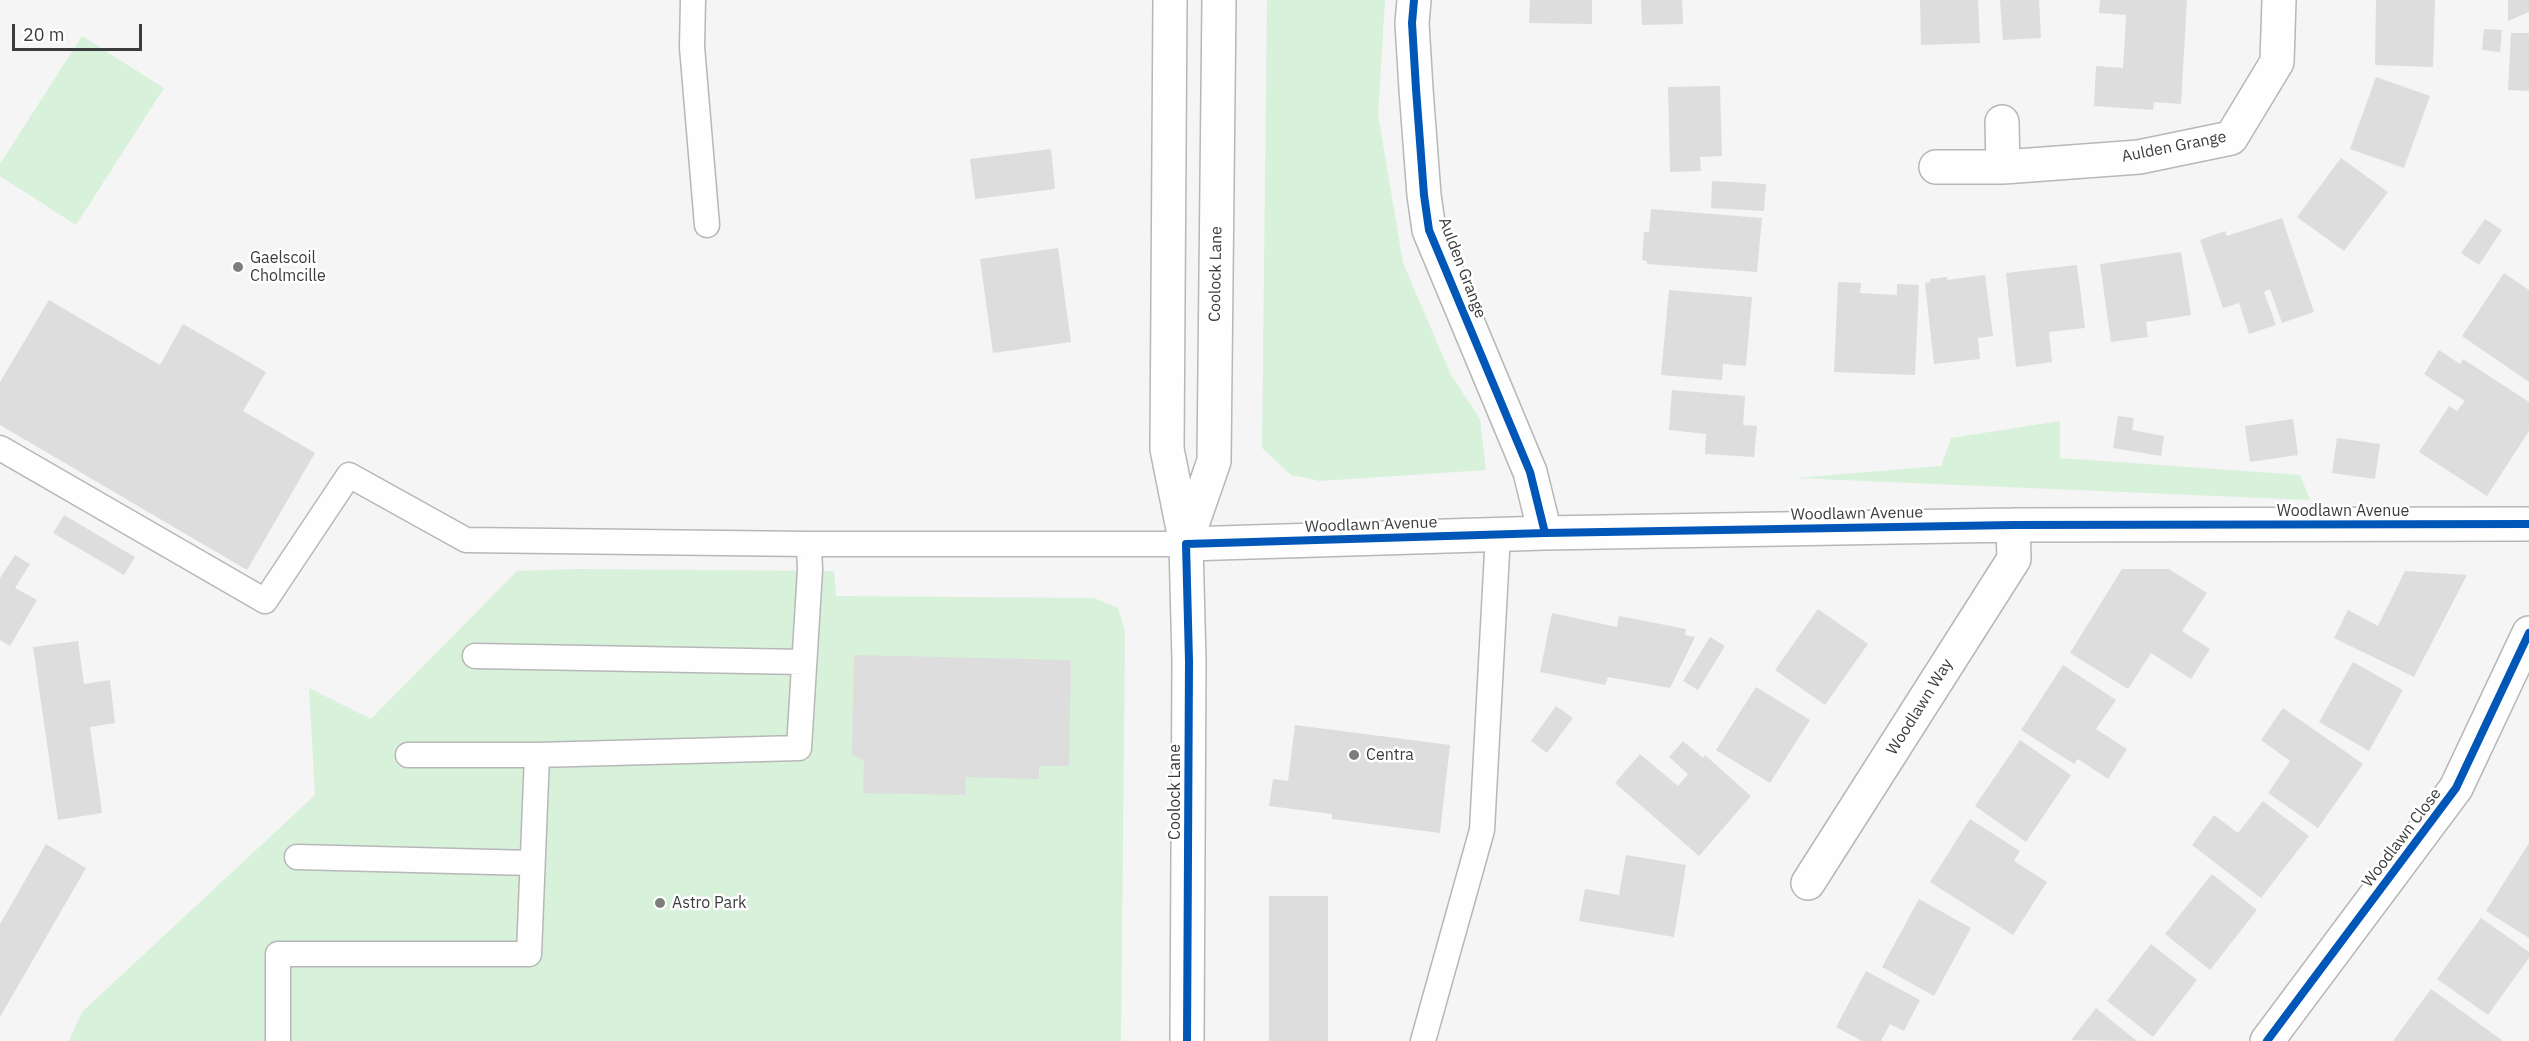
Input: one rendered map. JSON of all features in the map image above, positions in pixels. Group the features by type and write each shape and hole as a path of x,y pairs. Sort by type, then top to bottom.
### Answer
{"street":[{"name":"Coolock Lane","path":"1170,0 1167,449 1186,544 1189,661 1187,1041"},
{"name":"Coolock Lane","path":"1186,544 1214,461 1219,0"},
{"name":"Aulden Grange","path":"1414,0 1412,23 1414,56 1424,195 1429,230 1530,472 1545,533"},
{"name":"Aulden Grange","path":"1936,167 2003,167 2139,157 2231,138 2277,62 2279,0"},
{"path":"2002,122 2003,167"},
{"name":"Woodlawn Avenue","path":"1186,544 1498,534 2013,525 2529,524"},
{"name":"Woodlawn Way","path":"1808,883 2014,559 2013,525"},
{"name":"Woodlawn Close","path":"2267,1041 2456,788 2529,633"}],"lane":[{"path":"693,0 692,47 707,225"},
{"path":"0,448 265,601 349,475 466,540 809,544 1186,544"},
{"path":"1423,1041 1482,830 1498,534"},
{"path":"408,755 537,755 799,748 810,570 809,544"},
{"path":"475,656 803,662"},
{"path":"278,1041 278,954 529,954 537,755"},
{"path":"297,857 532,863"}],"green space":[{"path":"1267,0 1385,0 1378,114 1403,263 1451,375 1480,419 1486,470 1320,481 1291,475 1262,448"},
{"path":"82,36 164,88 76,225 0,176 0,164"},
{"path":"2060,421 2060,458 2300,475 2310,500 1795,478 1941,466 1951,438"},
{"name":"Astro Park","path":"577,569 834,571 836,596 1094,598 1118,608 1125,631 1121,1041 69,1041 82,1012 315,795 309,688 371,719 517,571"}],"building":[{"path":"1530,0 1592,0 1592,24 1529,23"},
{"path":"1641,0 1682,0 1683,24 1642,25"},
{"path":"1920,0 1978,0 1980,43 1921,45"},
{"path":"2000,0 2039,0 2041,38 2003,40"},
{"path":"2100,0 2187,0 2181,104 2154,102 2153,110 2094,106 2096,66 2123,68 2125,36 2126,15 2099,13"},
{"path":"2376,0 2435,0 2433,67 2375,65"},
{"path":"2508,0 2529,0 2529,12 2508,21"},
{"path":"2484,29 2502,30 2500,52 2482,50"},
{"path":"2511,33 2529,33 2529,91 2508,90"},
{"path":"2376,77 2430,96 2404,168 2350,149"},
{"path":"1720,86 1722,156 1700,157 1701,171 1670,172 1668,87"},
{"path":"1051,149 1055,189 975,199 970,159"},
{"path":"2341,158 2388,192 2344,251 2297,217"},
{"path":"1712,181 1766,184 1764,211 1711,208"},
{"path":"1651,209 1762,218 1757,272 1647,264 1647,261 1642,260 1644,232 1649,232"},
{"path":"2282,218 2314,312 2282,323 2270,289 2264,292 2276,325 2249,334 2239,303 2223,308 2200,240 2225,231 2227,236"},
{"path":"2485,219 2502,230 2479,265 2461,253"},
{"path":"1058,248 1071,342 993,353 980,259"},
{"path":"2181,252 2191,315 2146,322 2148,337 2111,342 2100,264"},
{"path":"2077,265 2085,328 2049,332 2052,362 2016,367 2006,273"},
{"path":"2504,273 2529,290 2529,382 2462,336"},
{"path":"1985,275 1993,336 1978,338 1980,359 1934,364 1925,283 1930,282 1930,279 1947,277 1947,280"},
{"path":"1838,282 1861,283 1860,293 1897,295 1897,284 1919,285 1915,375 1834,372"},
{"path":"1669,290 1752,297 1746,366 1723,364 1722,380 1661,375"},
{"path":"49,300 160,365 183,324 266,372 243,411 315,453 247,570 0,425 0,382"},
{"path":"2439,350 2460,364 2463,359 2529,402 2529,431 2487,496 2419,452 2449,406 2457,411 2465,401 2424,374"},
{"path":"1672,390 1745,396 1743,425 1757,426 1754,457 1705,454 1706,434 1669,430"},
{"path":"2118,416 2134,418 2132,430 2164,436 2161,456 2113,448"},
{"path":"2293,419 2298,455 2250,462 2245,426"},
{"path":"2337,438 2380,444 2375,479 2332,473"},
{"path":"64,515 135,557 124,575 53,533"},
{"path":"15,555 30,564 15,588 37,600 10,646 0,640 0,578"},
{"path":"2122,569 2169,569 2207,593 2182,631 2210,649 2191,679 2151,653 2128,689 2070,653"},
{"path":"2405,571 2467,575 2414,677 2334,638 2348,610 2378,626"},
{"path":"1818,609 1868,644 1825,705 1775,670"},
{"path":"1552,613 1617,627 1619,616 1686,629 1685,635 1695,637 1670,688 1608,677 1605,685 1540,672"},
{"path":"1710,637 1725,646 1698,690 1683,681"},
{"path":"78,641 84,684 110,680 115,723 90,727 102,813 58,820 33,647"},
{"path":"854,655 1071,660 1069,766 1039,766 1039,779 966,777 965,795 863,793 864,761 852,754"},
{"path":"2353,662 2403,690 2369,751 2319,722"},
{"path":"2063,665 2116,700 2096,729 2127,749 2108,779 2078,759 2074,764 2021,730"},
{"path":"1756,687 1810,720 1770,783 1716,750"},
{"path":"1556,706 1573,718 1547,753 1531,741"},
{"path":"2283,708 2363,764 2318,828 2268,793 2290,761 2261,740"},
{"path":"1295,725 1450,745 1440,833 1332,819 1332,814 1269,806 1273,779 1288,781"},
{"path":"2020,740 2071,775 2026,842 1975,806"},
{"path":"1683,741 1703,758 1705,755 1751,796 1699,856 1615,783 1640,754 1678,786 1688,774 1669,757"},
{"path":"2263,801 2309,836 2261,898 2192,845 2214,815 2238,833"},
{"path":"1970,819 2020,851 2014,861 2047,882 2013,935 1930,882"},
{"path":"2529,843 2529,938 2486,911"},
{"path":"46,844 86,868 0,1017 0,924"},
{"path":"1626,855 1686,865 1674,937 1579,921 1585,889 1619,895"},
{"path":"2212,874 2257,910 2210,970 2165,934"},
{"path":"1269,896 1328,896 1328,1041 1269,1041"},
{"path":"1919,899 1971,928 1934,996 1882,967"},
{"path":"2481,918 2529,952 2529,958 2488,1015 2437,979"},
{"path":"2151,944 2197,980 2153,1037 2107,1001"},
{"path":"1866,971 1920,1000 1904,1031 1890,1024 1881,1041 1862,1041 1836,1027"},
{"path":"2431,989 2503,1041 2393,1041"},
{"path":"2096,1008 2137,1041 2071,1040"}],"cycle path":[{"path":"1414,0 1412,23 1416,89 1429,230 1530,472 1545,533"},
{"path":"1187,1041 1189,661 1186,544 1545,533 2013,525 2529,524"},
{"path":"2267,1041 2456,788 2529,633"}],"place":[{"name":"Gaelscoil Cholmcille","path":"238,267"},
{"name":"Centra","path":"1354,755"},
{"name":"Astro Park","path":"660,903"}]}
